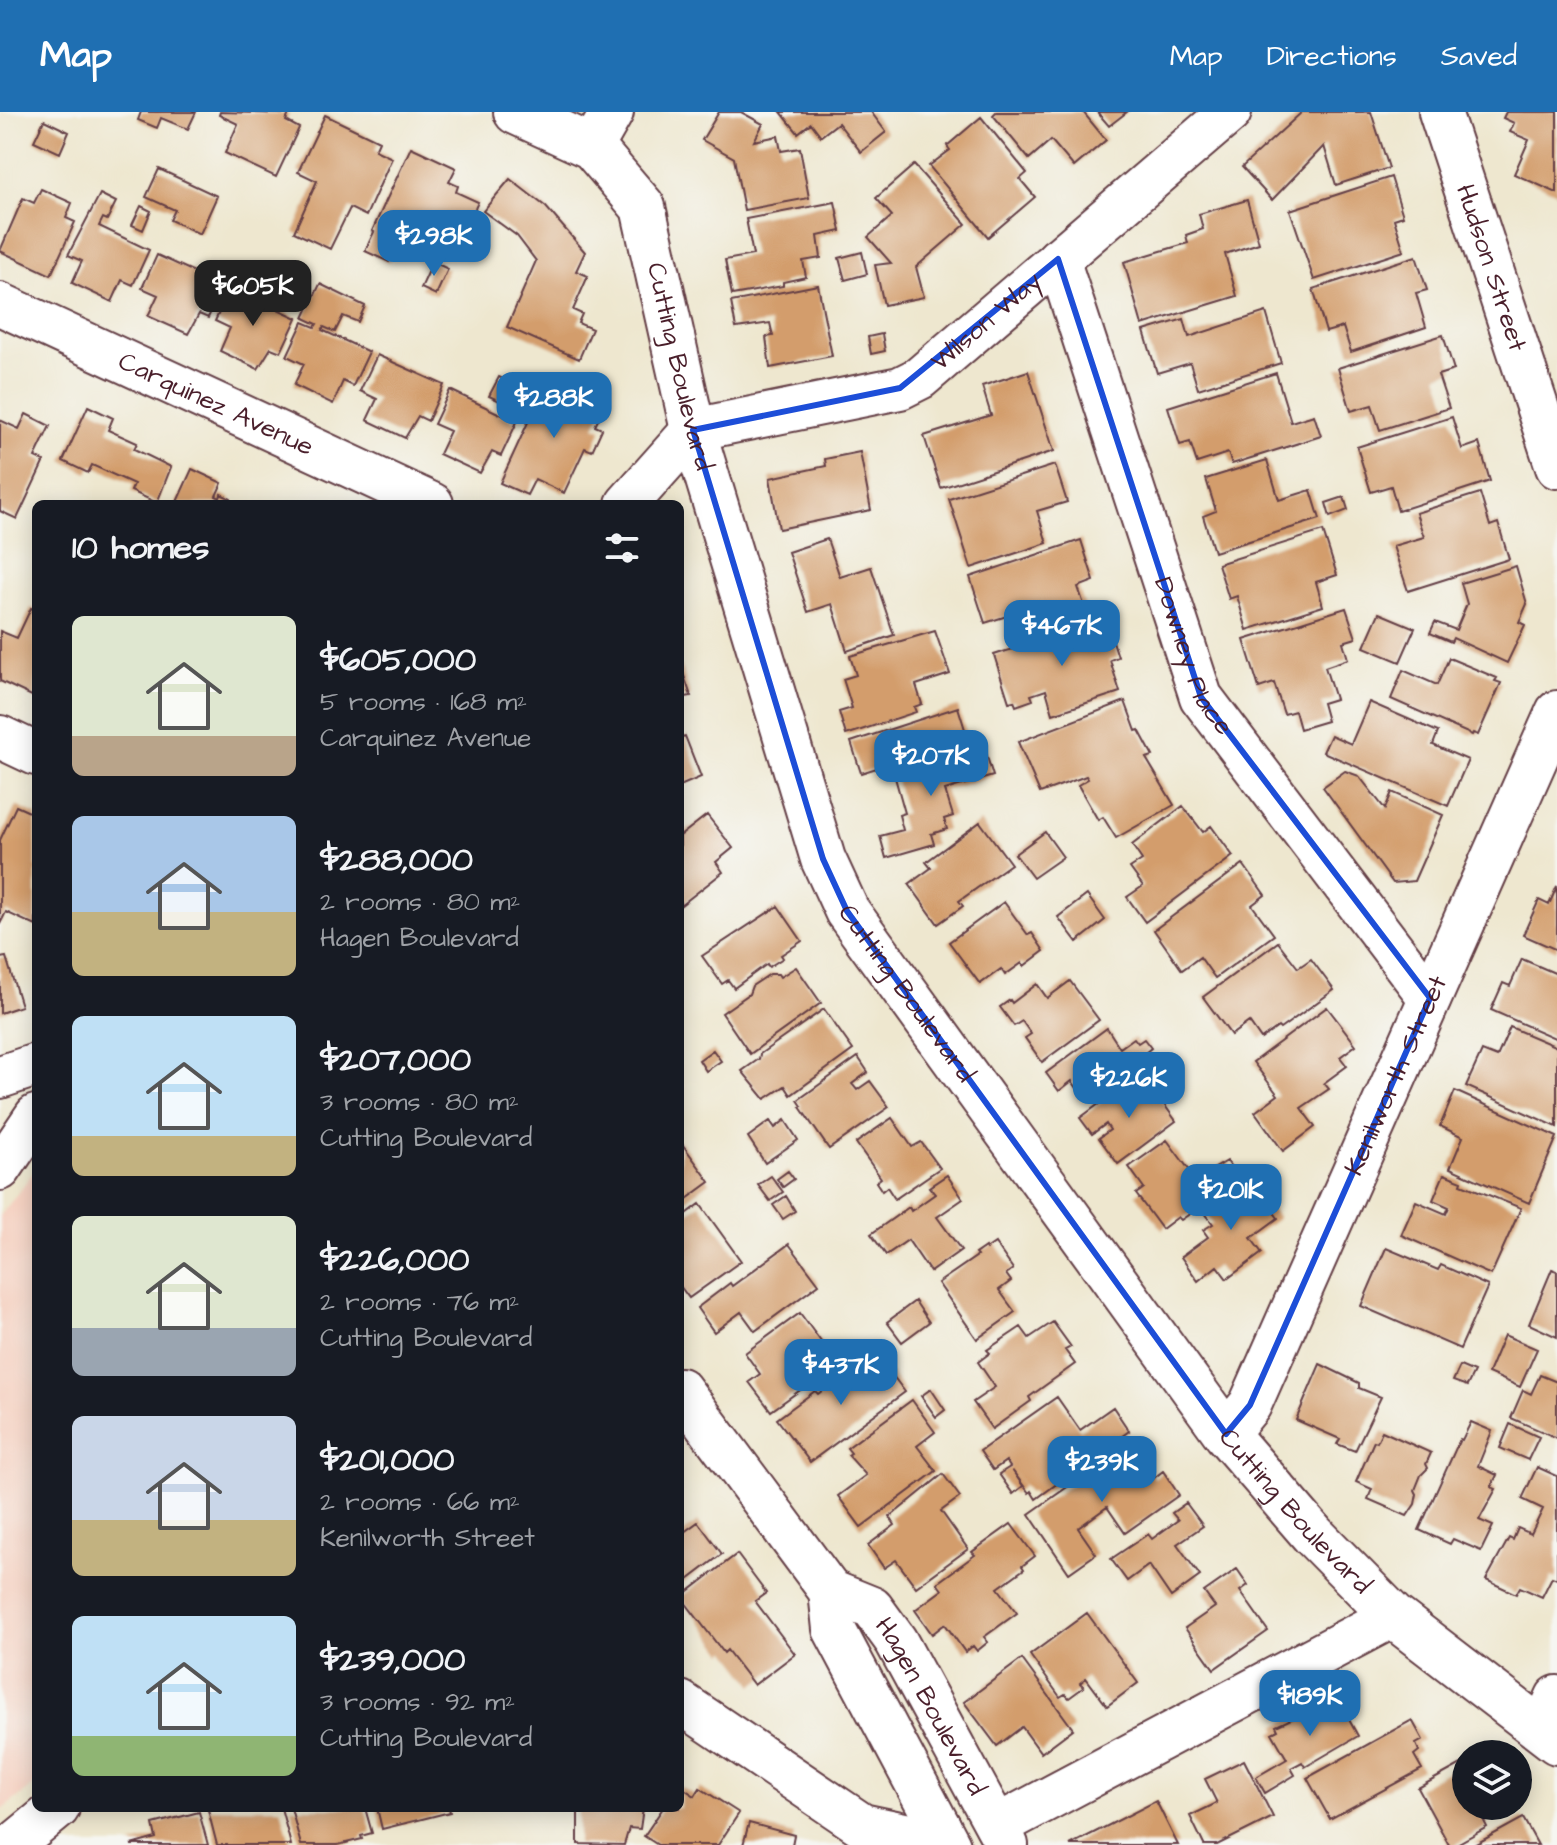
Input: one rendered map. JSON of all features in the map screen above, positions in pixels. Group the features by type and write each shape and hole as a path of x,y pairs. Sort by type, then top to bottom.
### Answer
{"street":[{"name":"Cutting Boulevard","path":"516,112 602,129 643,207 693,430 823,859 847,911 1226,1434 1313,1535 1393,1616 1552,1723"},
{"name":"Wilson Way","path":"693,430 900,388 920,378 1230,112"},
{"name":"Hudson Street","path":"1440,112 1557,467"},
{"name":"Downey Place","path":"1058,259 1201,697 1430,998"},
{"name":"Carquinez Avenue","path":"0,304 423,500"},
{"path":"631,500 693,430"},
{"name":"Kenilworth Street","path":"1226,1434 1250,1405 1557,712"},
{"path":"0,737 32,752"},
{"path":"0,1077 32,1066"},
{"path":"0,1169 32,1122"},
{"name":"Hagen Boulevard","path":"684,1394 830,1591 834,1629 944,1836"},
{"name":"Hagen Boulevard","path":"830,1591 872,1608 896,1641 1002,1835"},
{"path":"1002,1835 1393,1616"},
{"path":"684,1705 862,1825 914,1836 944,1836"},
{"path":"13,1845 53,1812"}],"highlighted area":[{"path":"1058,259 1201,697 1430,998 1250,1405 1226,1434 847,911 823,859 693,430 900,388"}],"shaded area":[{"path":"32,1174 32,1787 0,1811 0,1216"}],"building":[{"path":"141,112 196,112 188,129 161,118 157,128 138,120"},
{"path":"220,112 289,114 286,121 299,128 276,177 225,153 238,124 219,115"},
{"path":"719,112 741,112 763,124 754,141 778,136 781,151 800,148 809,198 744,210 734,158 702,140"},
{"path":"781,112 871,112 886,132 861,152 838,123 821,136 811,123 798,133"},
{"path":"996,112 1083,112 1106,140 1074,167 1051,140 1029,159 993,115"},
{"path":"1097,112 1127,112 1109,126"},
{"path":"1302,112 1371,112 1389,168 1336,185 1324,146 1272,200 1242,167"},
{"path":"1506,112 1557,112 1557,193 1514,174 1529,140 1510,132 1514,123 1503,118"},
{"path":"325,115 379,141 375,150 392,158 366,216 350,208 330,249 294,232 317,181 298,172"},
{"path":"981,117 1027,173 1020,179 1035,197 988,237 929,166 950,150 947,146"},
{"path":"44,120 69,132 60,153 34,141"},
{"path":"411,147 456,168 449,182 458,186 456,192 478,202 456,251 413,231 406,247 398,243 389,262 365,251"},
{"path":"914,165 966,224 916,267 924,297 884,305 875,265 891,263 868,237 892,216 876,198"},
{"path":"159,169 217,196 200,234 170,220 175,210 146,197"},
{"path":"1391,177 1403,216 1394,219 1404,251 1314,280 1290,210"},
{"path":"510,179 546,207 585,252 576,271 588,276 573,310 582,314 578,323 592,329 579,359 507,327 536,261 517,236 483,211"},
{"path":"41,189 72,203 66,218 75,222 51,275 0,251 23,198 34,203"},
{"path":"100,194 116,202 107,220 103,218 99,226 149,250 133,285 122,280 112,302 72,283 82,261 68,255"},
{"path":"1247,200 1259,243 1225,254 1237,296 1142,325 1124,262 1188,243 1186,235 1203,229 1199,214"},
{"path":"835,202 841,231 818,236 821,258 803,261 806,277 783,282 783,286 732,295 725,260 753,255 746,219"},
{"path":"141,206 151,211 143,230 132,225"},
{"path":"862,252 867,274 845,280 839,258"},
{"path":"157,255 223,285 208,318 199,314 188,334 148,316 158,295 142,288"},
{"path":"1416,256 1427,290 1416,293 1426,327 1351,352 1343,327 1326,332 1313,289"},
{"path":"433,262 448,269 436,295 421,288"},
{"path":"320,284 365,306 358,322 343,316 335,332 324,327 322,330 369,352 353,386 343,381 333,404 294,385 304,364 287,356 303,322 315,327 317,324 304,318"},
{"path":"818,285 832,356 770,368 766,337 773,336 770,323 736,328 731,302"},
{"path":"231,287 297,318 281,352 271,348 258,369 220,351 230,328 215,321"},
{"path":"1266,312 1281,363 1198,389 1190,363 1157,373 1144,331 1184,319 1189,337"},
{"path":"882,334 885,351 871,354 868,337"},
{"path":"1443,335 1454,370 1438,375 1449,408 1380,430 1372,405 1351,411 1338,368"},
{"path":"377,355 444,385 428,421 418,416 405,438 367,420 377,399 360,391"},
{"path":"1028,371 1054,451 941,488 924,436 991,415 982,386"},
{"path":"1276,373 1291,422 1314,415 1321,436 1232,464 1228,453 1197,463 1190,442 1180,445 1168,407"},
{"path":"499,377 514,384 504,403 489,396"},
{"path":"548,379 605,406 595,426 602,429 592,451 585,448 564,493 535,479 527,495 500,483"},
{"path":"450,390 517,422 501,456 492,452 480,473 439,454 450,431 434,424"},
{"path":"88,406 113,418 108,430 137,443 134,449 171,467 158,500 150,500 131,491 134,484 92,465 88,473 63,461"},
{"path":"26,414 50,426 35,457 44,461 17,519 0,511 0,420 19,429"},
{"path":"1452,417 1462,449 1479,443 1490,481 1398,511 1391,486 1371,492 1357,447"},
{"path":"860,452 871,510 779,529 770,478 826,466 825,459"},
{"path":"1267,460 1279,500 1311,490 1320,519 1214,552 1203,516 1216,511 1206,479"},
{"path":"1055,465 1067,502 1037,511 1047,543 971,568 949,499"},
{"path":"192,469 222,483 216,496 220,498 221,494 231,499 231,500 178,500"},
{"path":"1480,493 1490,526 1498,523 1509,559 1408,591 1393,546 1424,537 1416,513"},
{"path":"1344,497 1348,510 1330,517 1326,503"},
{"path":"1323,531 1337,575 1316,582 1323,606 1247,630 1237,596 1229,599 1218,564"},
{"path":"827,539 840,577 871,567 894,635 847,651 832,604 808,612 788,552"},
{"path":"1081,540 1094,581 1078,587 1088,616 1018,639 1010,615 985,623 970,577"},
{"path":"1516,566 1527,604 1519,622 1525,625 1507,663 1453,638 1451,642 1430,633 1435,622 1456,630 1467,604 1461,583"},
{"path":"32,608 32,696 0,681 0,631 17,638"},
{"path":"1346,608 1356,638 1343,642 1348,659 1325,667 1335,699 1322,703 1327,721 1300,729 1295,711 1284,714 1274,683 1259,688 1244,640"},
{"path":"1379,613 1415,628 1400,662 1364,647"},
{"path":"1106,619 1118,657 1110,660 1120,692 1053,714 1046,690 1031,695 1033,700 1016,706 1014,701 1009,702 994,655"},
{"path":"935,631 950,674 916,685 922,704 914,707 916,712 846,735 839,712 852,708 843,679 856,675 850,656"},
{"path":"1449,658 1497,678 1495,681 1501,683 1478,735 1391,699 1403,670 1437,685"},
{"path":"684,676 691,696 684,697"},
{"path":"1125,701 1136,731 1139,730 1153,756 1146,758 1174,805 1116,838 1103,817 1098,820 1078,785 1088,779 1086,776 1040,793 1018,742"},
{"path":"1369,702 1438,732 1433,745 1468,760 1448,806 1323,752 1331,735 1351,744"},
{"path":"958,707 968,739 861,773 851,742"},
{"path":"684,736 701,777 684,784"},
{"path":"984,747 993,776 945,790 953,816 944,819 947,829 931,834 934,844 886,858 880,836 903,830 899,815 905,813 894,774"},
{"path":"1345,771 1359,776 1385,809 1392,792 1443,815 1414,881 1393,883 1323,787"},
{"path":"16,806 32,813 32,924 6,912 0,924 0,840"},
{"path":"1183,806 1203,832 1211,826 1233,856 1145,922 1127,897 1143,886 1130,868 1142,860 1132,845"},
{"path":"707,815 733,848 716,862 723,872 684,903 684,833"},
{"path":"980,822 1011,864 959,901 963,906 938,924 909,884 931,868 926,862"},
{"path":"1045,832 1063,857 1033,878 1015,854"},
{"path":"1243,864 1265,895 1252,905 1274,935 1215,978 1200,957 1182,970 1154,930"},
{"path":"1557,886 1557,950 1523,935 1539,900 1549,905"},
{"path":"1087,895 1105,920 1077,942 1058,917"},
{"path":"1004,902 1044,951 1024,966 1022,963 1005,975 1001,969 980,984 949,942"},
{"path":"778,906 802,941 781,955 783,958 769,967 767,964 734,988 728,980 722,984 702,956"},
{"path":"1278,942 1298,968 1311,959 1334,990 1261,1039 1249,1022 1231,1035 1203,997"},
{"path":"6,957 21,1006 0,1013 0,958"},
{"path":"1522,959 1557,974 1557,1039 1491,1010 1503,983 1510,986"},
{"path":"796,967 821,1003 750,1054 722,1013 770,974 780,977"},
{"path":"1070,981 1099,1020 1042,1062 1025,1038 1031,1034 1022,1021 1014,1026 1000,1007 1010,1000 1012,1003 1037,984 1047,998"},
{"path":"1327,1007 1356,1045 1340,1057 1347,1066 1324,1083 1329,1089 1301,1108 1315,1127 1283,1151 1255,1112 1278,1095 1253,1062"},
{"path":"824,1009 853,1050 791,1095 785,1086 765,1099 742,1071 759,1059 760,1054"},
{"path":"1510,1027 1557,1047 1557,1127 1466,1086 1482,1051 1497,1057"},
{"path":"1107,1028 1120,1048 1134,1038 1138,1043 1144,1039 1151,1048 1145,1053 1151,1061 1095,1103 1082,1084 1077,1088 1072,1081 1059,1091 1046,1073"},
{"path":"713,1050 721,1061 706,1071 699,1060"},
{"path":"858,1057 868,1072 852,1084 857,1090 870,1081 889,1107 829,1149 798,1100"},
{"path":"1145,1078 1176,1121 1118,1164 1099,1138 1110,1130 1106,1124 1092,1134 1080,1118 1122,1087 1125,1092"},
{"path":"1455,1091 1557,1137 1529,1203 1450,1168 1463,1137 1440,1126"},
{"path":"892,1118 912,1147 921,1142 940,1168 895,1199 887,1187 882,1191 876,1182 881,1178 856,1143"},
{"path":"785,1120 798,1140 765,1163 748,1137 770,1121 775,1128"},
{"path":"1167,1140 1196,1179 1227,1161 1235,1173 1219,1185 1222,1189 1188,1209 1191,1213 1181,1220 1178,1217 1162,1229 1136,1194 1144,1188 1129,1167"},
{"path":"684,1146 710,1182 684,1201"},
{"path":"788,1171 794,1179 783,1187 777,1179"},
{"path":"1444,1174 1521,1208 1491,1275 1401,1235 1416,1201 1446,1214 1449,1207 1433,1200"},
{"path":"947,1175 963,1199 937,1217 961,1250 930,1272 908,1240 886,1255 871,1234 909,1207 911,1211 935,1194 929,1187"},
{"path":"771,1176 783,1192 770,1201 758,1185"},
{"path":"1248,1177 1278,1218 1251,1238 1262,1253 1227,1279 1217,1266 1198,1281 1181,1257 1208,1237 1203,1230 1213,1224 1205,1213 1220,1202 1217,1199"},
{"path":"786,1196 795,1211 783,1219 773,1205"},
{"path":"700,1204 741,1261 689,1298 684,1291 684,1216"},
{"path":"995,1243 1013,1269 1006,1274 1011,1281 999,1290 1015,1312 977,1339 938,1283 977,1256 975,1254"},
{"path":"789,1244 819,1284 755,1331 741,1312 714,1332 697,1308"},
{"path":"1386,1248 1438,1270 1441,1265 1488,1286 1460,1349 1361,1306"},
{"path":"1552,1269 1557,1271 1557,1337 1529,1324"},
{"path":"915,1301 929,1322 902,1342 887,1322"},
{"path":"800,1313 827,1350 800,1370 810,1383 771,1411 749,1382 760,1374 745,1353"},
{"path":"1053,1322 1071,1347 1065,1350 1075,1364 992,1429 973,1402 995,1387 978,1362 990,1353 987,1350 1021,1327 1029,1338"},
{"path":"1504,1335 1537,1349 1520,1387 1488,1373"},
{"path":"875,1352 905,1392 810,1462 777,1419 815,1391 818,1394"},
{"path":"1320,1364 1359,1383 1359,1388 1381,1397 1355,1451 1337,1444 1340,1439 1296,1420"},
{"path":"1460,1366 1474,1372 1467,1386 1453,1381"},
{"path":"1540,1375 1557,1382 1557,1438 1511,1418 1523,1390 1531,1394"},
{"path":"931,1389 945,1410 936,1417 921,1396"},
{"path":"1057,1397 1080,1430 1113,1407 1129,1431 1036,1499 1012,1470 1023,1486 1013,1494 999,1474 1010,1467 1006,1461 993,1470 980,1451"},
{"path":"912,1400 935,1432 917,1446 936,1471 861,1527 838,1496 866,1475 848,1455 851,1453 847,1448"},
{"path":"1471,1422 1492,1431 1478,1466 1497,1475 1491,1487 1496,1489 1479,1520 1493,1526 1481,1551 1453,1539 1450,1544 1419,1530 1460,1439"},
{"path":"1510,1424 1539,1437 1528,1460 1500,1448"},
{"path":"1382,1431 1431,1453 1426,1464 1428,1468 1421,1475 1415,1490 1415,1504 1407,1516 1368,1499 1372,1489 1356,1482 1374,1441 1377,1442"},
{"path":"1130,1443 1154,1478 1163,1471 1179,1495 1125,1533 1107,1507 1078,1528 1096,1554 1069,1573 1029,1514"},
{"path":"1537,1467 1557,1476 1557,1579 1552,1577 1542,1597 1520,1587 1516,1594 1486,1580 1509,1538 1513,1540 1518,1528 1531,1534 1543,1509 1522,1499"},
{"path":"943,1474 960,1497 941,1511 968,1549 916,1587 896,1560 884,1568 868,1545 895,1525 890,1517"},
{"path":"1186,1503 1203,1526 1177,1544 1200,1576 1171,1597 1149,1565 1127,1581 1111,1559 1148,1534 1152,1539 1178,1520 1172,1513"},
{"path":"698,1522 722,1554 684,1583 684,1532"},
{"path":"1011,1524 1035,1556 1022,1566 1024,1569 998,1588 1017,1613 984,1637 988,1642 977,1651 973,1646 965,1652 945,1624 932,1634 915,1610 942,1590 937,1583 975,1555 972,1552"},
{"path":"737,1554 766,1593 755,1601 795,1654 754,1685 727,1650 724,1653 684,1601 684,1595"},
{"path":"1237,1569 1248,1585 1240,1591 1268,1631 1214,1669 1185,1628 1215,1607 1204,1592"},
{"path":"1087,1613 1138,1683 1107,1706 1086,1678 1080,1683 1084,1687 1069,1698 1065,1694 1060,1697 1030,1655"},
{"path":"1022,1659 1073,1729 1041,1753 1022,1727 997,1746 964,1702"},
{"path":"1341,1692 1354,1714 1348,1718 1358,1736 1305,1767 1302,1762 1291,1768 1295,1775 1265,1793 1256,1777 1287,1759 1272,1733 1278,1730 1276,1726 1296,1717 1318,1699 1320,1704"},
{"path":"1412,1720 1423,1740 1416,1744 1419,1751 1414,1755 1422,1769 1330,1819 1307,1778"},
{"path":"1244,1760 1273,1817 1217,1845 1204,1845 1190,1816 1217,1803 1205,1779"},
{"path":"1452,1769 1452,1820 1483,1820 1487,1827 1455,1845 1449,1845 1418,1788"},
{"path":"700,1788 739,1813 718,1845 658,1845 644,1836 660,1812 684,1812 684,1789 695,1796"},
{"path":"1156,1801 1178,1845 1070,1845"},
{"path":"199,1812 208,1845 131,1845 156,1838 153,1824"},
{"path":"209,1812 282,1812 291,1845 217,1845"},
{"path":"292,1812 366,1812 372,1833 361,1836 362,1839 338,1845 301,1845"},
{"path":"378,1812 450,1812 382,1829"},
{"path":"578,1812 642,1812 640,1829 629,1828 624,1845 578,1844"},
{"path":"1524,1820 1538,1845 1474,1845"},
{"path":"749,1823 794,1835 792,1845 743,1845"}]}
